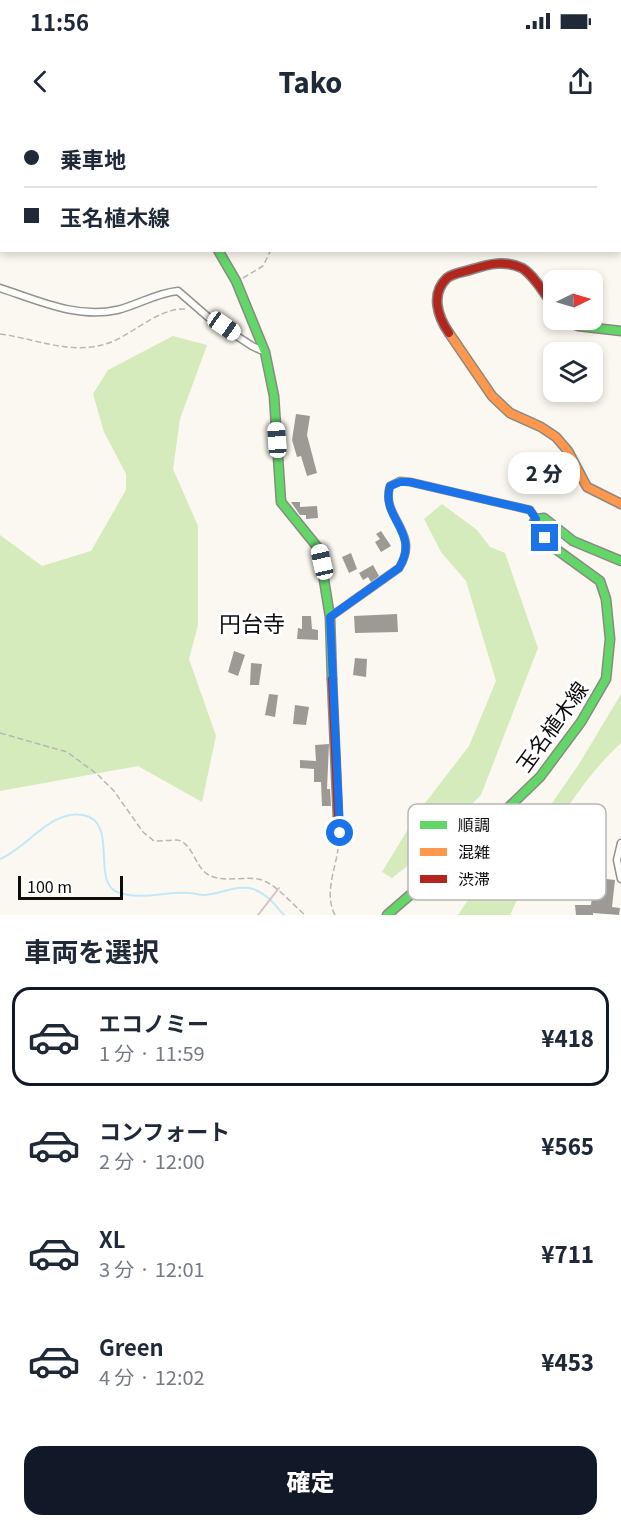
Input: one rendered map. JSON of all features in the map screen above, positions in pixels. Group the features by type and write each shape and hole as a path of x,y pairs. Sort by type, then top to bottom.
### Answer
{"main road":[{"path":"219,252 236,281 265,352 274,396 281,502 319,549 330,617 339,842"},
{"path":"543,293 523,269 509,264 492,263 448,278 439,289 437,303 441,321 492,396 510,413 541,427 556,437 568,451 586,487 621,504"},
{"path":"603,328 621,331"},
{"path":"536,519 544,518 573,541 621,561"},
{"name":"玉名植木線","path":"512,804 540,777 581,722 606,679 610,639 604,589 600,581 554,547 536,529 534,522 536,519"},
{"name":"玉名植木線","path":"387,915 408,897"}],"street":[{"path":"0,288 71,311 88,313 115,310 164,292 178,291 200,310 252,346 265,352"},
{"path":"330,617 399,568 406,557 405,536 389,502 390,486 400,482 410,482 504,503 530,510 536,519"},
{"path":"621,843 616,860 621,879"}],"path":[{"path":"236,281 263,266 270,252"},
{"path":"0,334 66,346 100,346 171,311 200,310"},
{"path":"0,734 67,752 97,774 114,791 143,832 154,841 180,840 188,846 198,865 208,874 219,878 261,880 281,893 304,915"},
{"path":"335,915 330,899 330,887 339,842"}],"green space":[{"path":"173,336 207,345 180,419 173,469 198,526 198,625 189,659 216,736 202,802 138,766 0,791 0,535 42,566 91,551 126,490 126,474 104,432 93,394 108,370"},
{"path":"442,504 477,530 490,547 505,553 538,648 481,795 472,804 424,804 469,746 496,681 466,581 441,552 424,519"},
{"path":"621,694 621,743 603,761 571,804 551,804 579,764"},
{"path":"408,829 408,865 392,878 382,872"},
{"path":"468,900 518,900 510,915 458,915"}],"building":[{"path":"296,414 310,416 307,435 317,473 307,476 301,456 297,457 292,440"},
{"path":"291,502 300,502 300,507 317,506 318,518 306,519 306,515 300,515"},
{"path":"381,531 391,546 381,552 375,542 380,539 376,534"},
{"path":"351,553 357,569 349,573 342,557"},
{"path":"373,565 379,576 371,582 368,577 363,580 359,573"},
{"path":"397,614 398,632 355,633 354,616"},
{"path":"302,616 311,616 312,629 318,630 318,640 297,639 298,628 302,629"},
{"path":"234,651 245,655 238,676 228,672"},
{"path":"355,658 367,659 366,677 353,675"},
{"path":"251,663 262,664 259,685 250,685"},
{"path":"269,694 278,695 275,717 265,715"},
{"path":"295,705 309,707 306,725 293,724"},
{"path":"329,744 327,789 330,789 331,806 322,806 321,782 314,782 314,769 300,768 300,760 316,761 315,745"},
{"path":"606,879 615,880 612,907 620,908 619,915 593,913 593,915 576,915 575,905 591,905 592,900 606,900"}],"waterway":[{"path":"0,859 50,823 71,815 83,815 94,820 100,828 106,876 110,886 117,892 135,896 181,893 203,895 247,888 262,893 284,915"}],"railway":[{"path":"258,915 279,888"}],"traffic: fast":[{"path":"219,252 236,281 265,352 274,396 281,502 319,549 330,617 332,679"},
{"path":"603,329 621,331"},
{"path":"512,804 540,777 581,722 606,679 610,639 606,599 600,581 553,547 534,522 536,519 544,518 573,541 621,561"},
{"path":"387,915 408,897"}],"traffic: slow":[{"path":"449,333 492,396 510,413 541,427 556,437 568,451 587,487 621,504"}],"traffic: jam":[{"path":"449,333 439,313 437,298 442,284 452,275 503,263 527,271 543,292"},
{"path":"332,679 339,842"}],"district":[{"name":"円台寺","path":"252,622"}],"route":[{"path":"340,833 330,617 399,568 406,557 405,536 389,502 390,486 400,482 410,482 530,510 536,519 534,522 536,529 545,538"}]}
